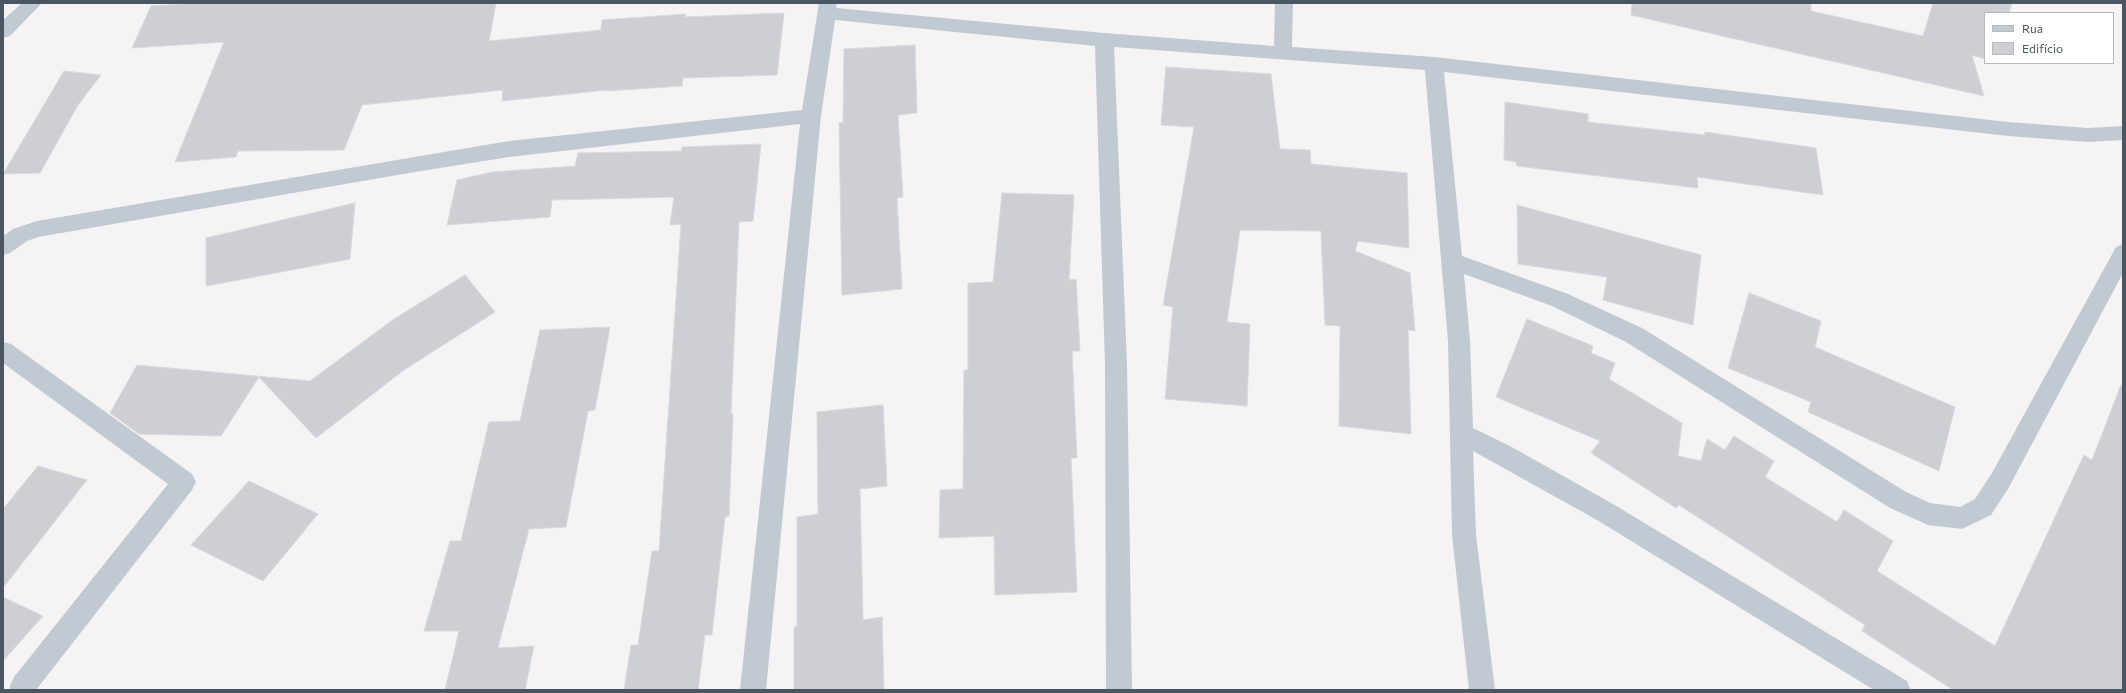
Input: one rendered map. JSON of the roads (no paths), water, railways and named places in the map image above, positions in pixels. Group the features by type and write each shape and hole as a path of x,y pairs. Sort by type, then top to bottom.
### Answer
{"street":[{"path":"3,31 33,3"},
{"path":"1283,53 1284,3"},
{"path":"754,690 811,116 827,8 1104,40 1434,64 2008,129 2088,135 2123,133"},
{"path":"1104,40 1116,365 1119,690"},
{"path":"1434,64 1459,341 1460,433 1464,535 1482,690"},
{"path":"3,247 20,235 37,228 415,164 509,150 811,116"},
{"path":"1452,261 1560,300 1634,335 1898,500 1928,514 1962,518 1983,507 2000,481 2123,253"},
{"path":"3,351 184,482 23,686 23,690"},
{"path":"1460,433 1502,453 1605,512 1898,690"}]}
